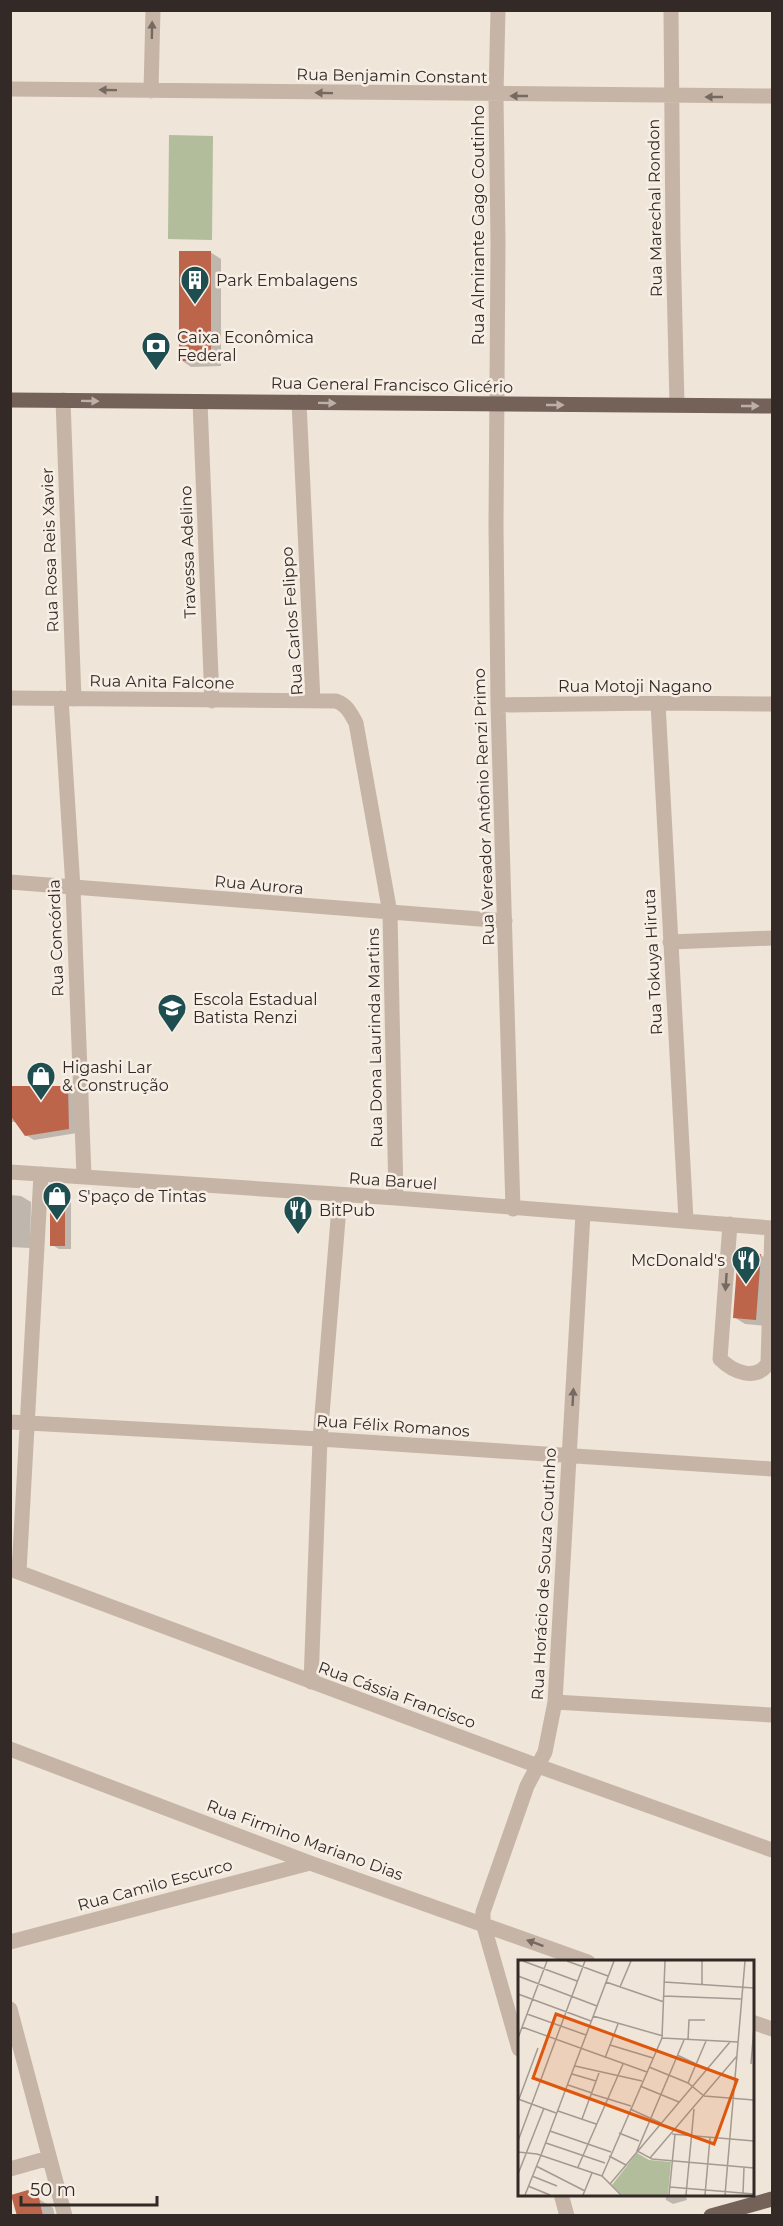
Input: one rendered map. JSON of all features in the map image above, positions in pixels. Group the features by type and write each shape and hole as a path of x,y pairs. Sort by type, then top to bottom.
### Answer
{"main road":[{"name":"Rua General Francisco Glicério","path":"10,400 772,406"},
{"path":"711,2216 772,2199"}],"street":[{"path":"151,91 153,10"},
{"name":"Rua Almirante Gago Coutinho","path":"496,404 498,10"},
{"name":"Rua Marechal Rondon","path":"671,10 677,405"},
{"name":"Rua Benjamin Constant","path":"10,89 671,97 772,96"},
{"name":"Rua Rosa Reis Xavier","path":"63,400 67,699"},
{"name":"Travessa Adelino","path":"200,402 212,701"},
{"name":"Rua Carlos Felippo","path":"299,402 312,701 336,701 344,704 356,723 390,913"},
{"name":"Rua Vereador Antônio Renzi Primo","path":"496,404 498,705 513,1209"},
{"name":"Rua Anita Falcone","path":"10,698 312,701"},
{"name":"Rua Concórdia","path":"67,699 84,1176"},
{"name":"Rua Tokuya Hiruta","path":"658,703 686,1220"},
{"name":"Rua Motoji Nagano","path":"498,705 772,704"},
{"name":"Rua Aurora","path":"10,882 505,921"},
{"name":"Rua Dona Laurinda Martins","path":"390,913 396,1198"},
{"path":"670,942 772,938"},
{"name":"Rua Baruel","path":"10,1172 396,1198 772,1228"},
{"path":"15,1570 41,1174"},
{"path":"310,1682 320,1439 340,1195"},
{"name":"Rua Horácio de Souza Coutinho","path":"483,1923 483,1912 526,1786 538,1766 550,1736 555,1702 583,1214"},
{"path":"730,1224 720,1359 729,1368 756,1374 764,1370 768,1363 772,1228"},
{"name":"Rua Félix Romanos","path":"10,1422 320,1439 772,1469"},
{"name":"Rua Cássia Francisco","path":"15,1570 310,1682 772,1850"},
{"path":"555,1702 772,1715"},
{"name":"Rua Firmino Mariano Dias","path":"10,1749 310,1863 583,1960"},
{"name":"Rua Camilo Escurco","path":"10,1942 310,1863"},
{"path":"483,1923 518,2046"},
{"path":"10,2009 65,2216"},
{"path":"753,2022 772,2030"},
{"path":"10,2169 49,2158"},
{"path":"562,2196 567,2216"}],"green space":[{"path":"169,135 213,136 212,240 168,239"}],"building":[{"name":"Park Embalagens","path":"179,251 211,251 211,361 179,361"},
{"name":"Higashi Lar & Construção","path":"10,1086 68,1086 69,1129 25,1136 10,1115"},
{"name":"S'paço de Tintas","path":"50,1194 65,1197 65,1246 50,1246"},
{"name":"McDonald's","path":"738,1252 761,1254 756,1320 733,1318"},
{"path":"28,2190 39,2198 43,2216 17,2216 11,2195"}],"place":[{"name":"Park Embalagens","path":"195,306"},
{"name":"Caixa Econômica Federal","path":"156,372"},
{"name":"Escola Estadual Batista Renzi","path":"172,1034"},
{"name":"Higashi Lar & Construção","path":"41,1102"},
{"name":"S'paço de Tintas","path":"57,1222"},
{"name":"BitPub","path":"298,1236"},
{"name":"McDonald's","path":"746,1286"}]}
